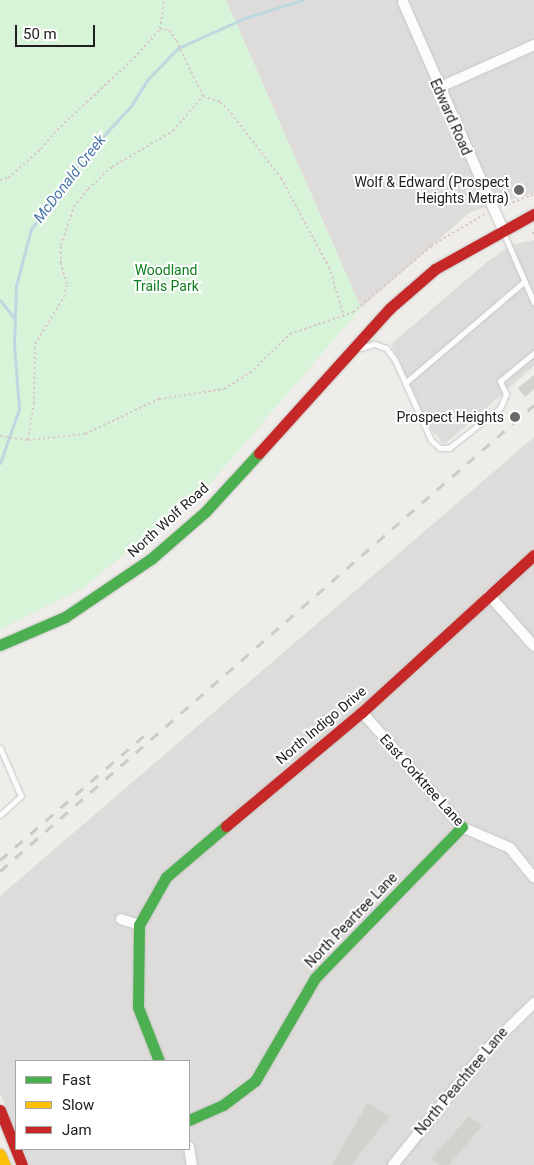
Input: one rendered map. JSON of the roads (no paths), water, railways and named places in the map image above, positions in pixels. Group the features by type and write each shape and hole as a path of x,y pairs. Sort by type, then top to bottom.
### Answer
{"street":[{"name":"Edward Road","path":"403,2 438,88 502,230"},
{"path":"438,88 534,46"},
{"name":"North Wolf Road","path":"0,645 65,617 152,558 205,512 389,309 435,269 502,230 534,214"},
{"name":"North Indigo Drive","path":"139,925 166,877 190,854 362,712 534,555"},
{"path":"489,596 534,646"},
{"name":"East Corktree Lane","path":"362,712 462,827 510,848 534,878"},
{"name":"North Peartree Lane","path":"190,1120 223,1105 255,1081 315,978 462,827"},
{"path":"121,919 139,925 138,1007 159,1060"},
{"name":"North Peachtree Lane","path":"392,1165 485,1051 534,1003"},
{"path":"0,1110 15,1148"},
{"path":"16,1150 22,1165"},
{"path":"190,1150 192,1165"},
{"path":"0,1154 5,1165"}],"lane":[{"path":"502,230 534,303"},
{"path":"405,383 525,281"},
{"path":"346,356 374,344 386,348 396,360 431,440 440,448 449,448 500,408 506,394 500,381 534,353"},
{"path":"0,748 21,796 0,815"}],"waterway":[{"name":"McDonald Creek","path":"0,463 19,409 14,344 16,286 31,229 87,154 131,106 148,79 178,48 245,18 302,0"},
{"path":"0,300 14,318"}],"railway":[{"path":"0,871 534,405"},
{"path":"0,860 147,733"}],"place":[{"name":"Wolf & Edward (Prospect Heights Metra)","path":"519,190"},
{"name":"Prospect Heights","path":"515,417"}],"park label":[{"name":"Woodland Trails Park","path":"166,278"}]}
